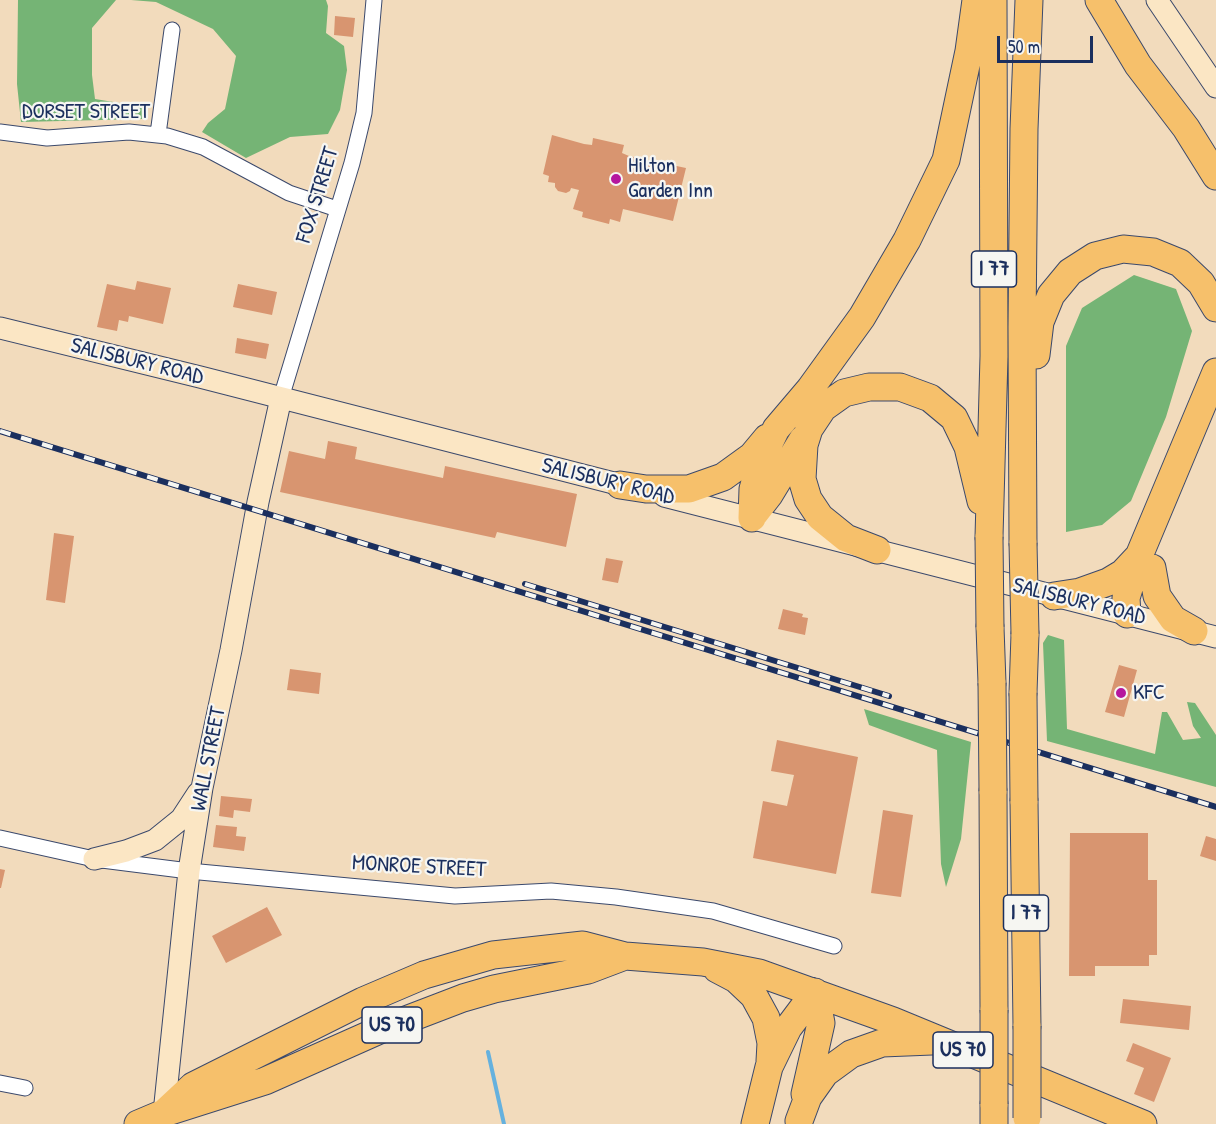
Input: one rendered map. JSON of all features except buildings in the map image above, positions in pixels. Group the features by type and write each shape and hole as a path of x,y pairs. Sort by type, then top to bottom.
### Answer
{"highway":[{"path":"620,485 646,489 689,489 723,477 752,456 810,389 862,317 907,240 946,160 969,51 976,0"},
{"name":"I 77","path":"993,0 994,356 989,537 994,1114"},
{"name":"I 77","path":"1027,1122 1023,497 1024,129 1029,0"},
{"path":"1099,0 1138,65 1186,129 1216,176"},
{"path":"1023,497 1028,409 1040,322 1051,295 1070,272 1095,256 1124,249 1153,252 1180,263 1201,283 1216,308"},
{"path":"1127,614 1138,601 1145,562 1216,372"},
{"path":"752,518 769,495 823,408 844,393 869,387 900,387 930,398 954,418 968,447 989,537"},
{"path":"1054,596 1080,592 1108,582 1145,562 1216,412"},
{"path":"752,518 753,489 762,458 776,429"},
{"path":"808,429 804,445 802,479 808,499 820,517 846,538 877,550"},
{"path":"1145,562 1157,596 1173,620 1210,634"},
{"name":"US 70","path":"164,1118 193,1086 363,1001 424,975 493,955 583,945 626,956 703,962 759,973 942,1041 1143,1124"},
{"name":"US 70","path":"138,1124 164,1118 265,1081 382,1029 464,998 494,989 588,970 626,956"},
{"path":"703,962 736,979 754,996 766,1018 771,1042 769,1067 755,1124"},
{"path":"769,1067 788,1028 814,992"},
{"path":"799,1122 821,1023 814,992"},
{"path":"799,1122 808,1097 825,1073 851,1054 882,1043 942,1041"}],"street":[{"name":"FOX STREET","path":"281,398 352,163 364,112 374,0"},
{"path":"1157,0 1216,87"},
{"path":"159,134 172,30"},
{"name":"DORSET STREET","path":"0,132 47,138 129,132 159,134 203,147 289,193 337,209"},
{"name":"SALISBURY ROAD","path":"0,328 1210,634"},
{"name":"WALL STREET","path":"164,1118 189,871 202,788 231,650 258,502 281,398"},
{"path":"93,859 126,852 155,840 181,819 202,788"},
{"name":"MONROE STREET","path":"0,838 93,859 189,871 455,896 551,891 616,897 713,911 834,946"},
{"path":"0,1083 25,1088"}],"green space":[{"path":"18,0 116,0 92,28 92,75 95,99 144,107 142,119 21,122 17,84"},
{"path":"131,0 326,0 328,6 326,33 344,46 347,70 340,110 328,134 290,137 246,158 202,132 208,123 225,109 236,56 213,29 156,2"},
{"path":"1134,275 1176,289 1192,331 1166,417 1131,501 1102,525 1066,532 1066,346 1082,308"},
{"path":"1048,635 1064,640 1067,729 1155,754 1162,712 1167,712 1183,740 1201,738 1193,726 1187,702 1195,703 1216,735 1216,787 1047,741 1043,643"},
{"path":"864,709 971,742 961,839 946,887 941,864 937,750 869,725"}],"waterway":[{"path":"488,1052 504,1124"}],"railway":[{"path":"0,431 1216,807"},
{"path":"525,584 889,696"}],"place":[{"name":"Hilton Garden Inn","path":"616,179"},
{"name":"KFC","path":"1121,693"}]}
